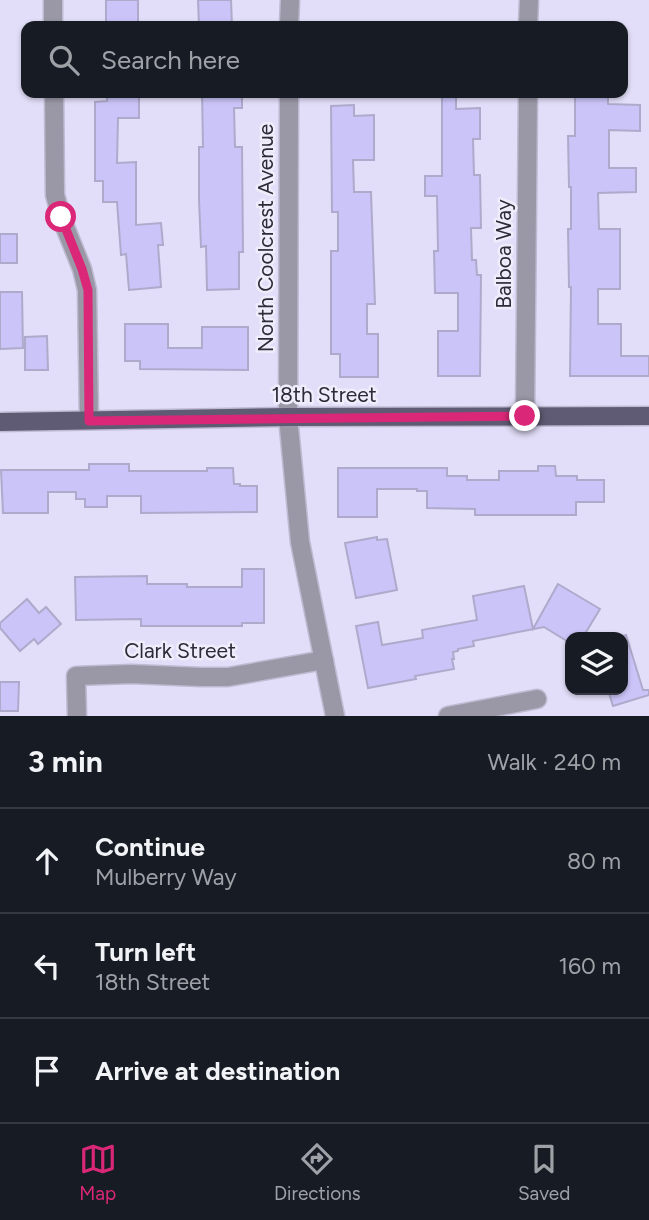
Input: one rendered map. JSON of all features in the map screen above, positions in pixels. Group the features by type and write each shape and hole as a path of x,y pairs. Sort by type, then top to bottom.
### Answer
{"main road":[{"name":"18th Street","path":"0,422 288,417 649,416"}],"street":[{"path":"53,0 53,21"},
{"path":"289,21 290,0"},
{"path":"528,21 529,0"},
{"path":"54,98 55,195 88,290 89,421"},
{"name":"North Coolcrest Avenue","path":"289,98 288,417 300,542 335,716"},
{"name":"Balboa Way","path":"525,416 528,98"},
{"name":"Clark Street","path":"77,716 76,676 131,674 228,677 324,660"},
{"path":"449,716 537,699"}],"building":[{"path":"106,0 138,0 138,21 106,21"},
{"path":"198,0 231,0 232,21 199,21"},
{"path":"107,98 139,98 139,118 118,118 117,163 136,162 136,225 161,223 163,245 158,245 161,287 129,290 126,254 121,255 117,202 103,202 103,181 95,181 95,102 107,101"},
{"path":"202,98 242,98 242,108 234,108 235,147 242,147 243,252 239,252 239,289 207,290 206,246 201,247 199,200 199,147 203,147"},
{"path":"442,98 456,98 456,109 480,108 480,139 473,139 474,175 480,175 481,228 471,228 472,260 476,260 477,275 481,275 480,376 438,376 438,331 458,331 458,293 435,293 434,251 438,251 437,196 425,196 425,176 442,176"},
{"path":"575,98 608,98 608,104 640,105 640,131 609,130 609,168 636,168 636,192 598,193 599,229 620,229 620,289 598,289 598,324 621,324 621,356 649,356 649,376 570,376 571,287 568,229 571,229 571,187 568,136 575,136"},
{"path":"354,105 354,116 374,115 374,160 353,160 354,192 371,192 375,304 367,304 367,334 378,334 378,377 340,377 340,354 331,354 331,251 338,251 338,212 332,212 331,106"},
{"path":"0,234 17,234 17,263 0,263"},
{"path":"0,292 22,292 23,348 0,349"},
{"path":"125,324 168,324 168,348 202,348 202,327 248,327 248,370 140,369 140,361 125,361"},
{"path":"47,336 48,370 25,370 25,337"},
{"path":"89,464 129,464 129,471 207,471 207,468 233,468 234,484 257,486 257,512 141,513 141,496 107,496 107,507 85,507 85,499 76,499 76,492 48,492 48,513 3,513 1,470 89,470"},
{"path":"538,466 555,466 556,476 577,476 577,480 604,480 604,502 576,502 576,515 475,515 475,509 427,508 427,491 377,489 377,517 338,517 338,468 447,468 447,476 467,476 467,480 499,480 499,471 538,471"},
{"path":"377,537 377,540 387,539 397,590 356,598 345,543"},
{"path":"242,569 264,569 264,623 242,623 242,626 141,626 141,619 76,620 75,577 147,576 147,584 242,587"},
{"path":"558,584 600,609 586,632 565,632 565,640 544,627 473,641 474,646 453,652 454,669 368,688 356,626 378,622 382,645 423,638 422,630 477,620 473,596 524,586 533,629"},
{"path":"27,599 39,613 46,607 61,624 38,644 34,639 20,651 0,628 0,623"},
{"path":"628,641 643,690 649,690 649,695 613,706 610,695 628,695"},
{"path":"0,682 19,682 18,711 0,711"}],"route":[{"path":"61,217 88,290 89,421 525,416"}]}
